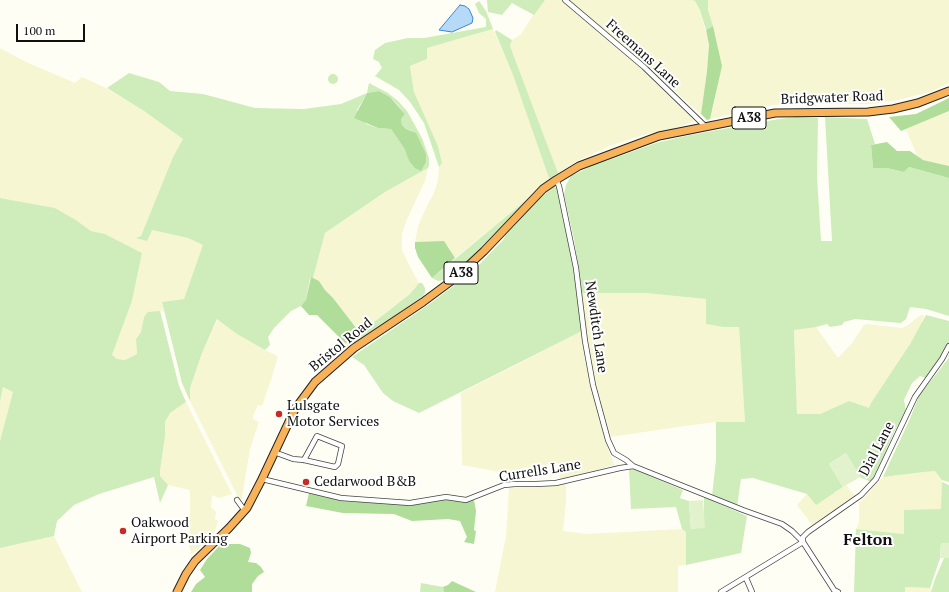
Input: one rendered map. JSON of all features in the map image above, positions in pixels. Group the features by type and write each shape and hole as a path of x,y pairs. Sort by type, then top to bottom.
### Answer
{"highway":[{"name":"Bridgwater Road","path":"556,180 579,166 659,136 775,113 868,112 893,109 918,103 949,91"},
{"name":"Bristol Road","path":"177,592 186,574 195,561 245,511 295,409 317,380 359,344 422,302 460,274 537,195 556,180"}],"street":[{"name":"Freemans Lane","path":"565,0 644,67 705,126"},
{"name":"Newditch Lane","path":"556,180 559,186 576,268 588,358 603,422 608,440 614,453 634,466 782,524 792,530 803,542 834,590 838,592"},
{"name":"Dial Lane","path":"721,592 803,542 803,537 808,532 861,495 876,479 915,397 949,346"},
{"path":"274,452 293,459 335,467 338,464 342,446 317,436 304,460"},
{"name":"Currells Lane","path":"262,479 341,498 410,503 446,497 466,500 504,486 556,483 634,466"},
{"path":"237,500 245,511"},
{"path":"746,578 752,592"}],"green space":[{"path":"487,0 545,0 534,15 512,3 502,15 488,12"},
{"path":"545,0 561,0 642,70 695,121 673,129 643,135 610,146 579,160 558,173 510,46 512,40 521,34 539,6"},
{"path":"570,0 695,1 700,10 709,45 701,114"},
{"path":"692,0 708,0 708,10 713,26 706,30 700,10 695,1"},
{"path":"708,0 949,0 949,83 930,92 898,100 871,104 773,105 710,119 716,96 718,47 708,10"},
{"path":"479,1 486,11 493,29 427,48 427,59 410,66 414,92 438,146 442,163 439,167 424,123 410,102 399,90 375,76 382,68 379,62 373,59 375,50 385,43 408,38 424,38 486,27 486,19 479,13 475,4"},
{"path":"713,26 722,66 710,119 707,120 701,114 709,45 706,30"},
{"path":"493,29 513,75 550,181 455,258 444,241 415,242 418,226 434,193 438,180 439,167 442,163 438,146 414,92 410,66 427,59 427,48"},
{"path":"496,30 512,40 510,46 558,173 550,181 513,75 495,32"},
{"path":"0,48 26,62 75,83 82,77 106,88 144,111 183,139 173,157 141,236 152,230 188,238 204,245 184,299 162,302 164,312 160,311 144,316 141,332 136,339 137,354 125,360 117,359 112,355 132,301 142,253 105,234 91,231 55,208 0,198"},
{"path":"129,73 159,82 170,91 203,94 255,108 304,109 341,104 367,93 369,83 388,93 407,111 422,138 429,158 429,166 428,168 385,192 325,233 313,278 310,278 306,300 301,306 291,311 274,328 268,337 270,345 265,350 237,334 217,319 202,353 190,388 190,401 182,383 162,302 184,299 203,245 188,238 152,230 147,241 136,238 141,236 173,157 183,139 144,111 107,88","holes":["379,91 390,97 405,114 401,119 402,125 406,129 412,131 409,161 404,148 391,129 378,128 366,124 357,110 367,93"]},
{"path":"331,74 335,74 337,75 337,83 331,84 328,81 328,77"},
{"path":"379,91 390,97 405,114 401,119 402,125 406,129 416,133 426,154 426,162 421,171 415,168 409,161 404,148 391,129 378,128 354,118 367,93"},
{"path":"949,98 949,111 901,131 889,117 916,114"},
{"path":"949,111 949,166 923,160 917,156 906,129"},
{"path":"797,117 818,118 817,177 821,241 832,241 825,117 867,119 875,144 871,145 873,168 887,168 904,172 909,167 949,178 949,316 926,309 910,307 906,319 901,323 855,319 844,322 842,325 830,327 827,324 794,330 797,414 820,414 849,401 869,408 910,344 926,315 949,321 949,342 938,362 926,378 920,376 912,383 904,400 906,412 894,432 871,482 860,477 846,453 829,464 843,487 816,505 807,494 753,478 741,479 737,506 712,496 716,460 716,422 745,422 739,327 723,327 706,324 706,299 645,293 582,293 574,239 564,195 566,185 571,176 592,166 656,143 690,135"},
{"path":"887,142 897,151 910,151 923,160 949,166 949,178 909,167 904,172 887,168 873,168 871,145"},
{"path":"428,168 425,181 407,219 402,234 402,250 419,283 410,294 360,333 319,281 313,278 325,233 385,192"},
{"path":"555,186 557,187 571,251 582,331 419,413 393,401 383,393 364,365 352,357 431,303 473,271 504,239 536,201"},
{"path":"531,196 471,258 451,275 444,280 438,281 432,278"},
{"path":"0,198 55,208 91,231 105,234 142,253 132,301 112,355 117,359 125,360 137,354 136,339 141,332 144,317 148,312 160,311 179,386 186,402 170,413 165,422 165,436 160,476 168,485 160,503 154,477 99,494 74,505 57,521 54,536 0,548 0,441 13,392 3,387 0,402"},
{"path":"444,241 455,258 432,278 418,257 415,242"},
{"path":"311,277 319,281 360,333 345,343 317,315 309,315 301,306 306,300"},
{"path":"419,283 422,283 425,288 425,293 423,296 351,346 347,346 345,343 355,337 410,294"},
{"path":"582,293 645,293 706,299 706,324 723,327 739,327 745,422 716,422 610,437 589,358"},
{"path":"923,315 921,325 871,403 869,409 849,401 820,414 797,414 794,329 816,327 838,358 852,343 864,325 867,324 902,328 919,316"},
{"path":"218,319 237,334 278,356 262,406 258,405 253,416 253,419 259,422 250,449 241,503 190,401 190,388 202,353"},
{"path":"582,331 585,360 604,437 614,465 560,480 558,463 500,472 462,465 461,393"},
{"path":"949,355 949,482 942,480 935,471 883,477 919,396 948,359"},
{"path":"3,387 13,392 0,441 0,402"},
{"path":"186,402 232,494 219,498 212,495 211,507 216,512 215,519 218,521 213,536 192,554 189,547 190,490 168,485 160,476 165,436 165,422 170,413"},
{"path":"846,453 860,477 843,487 829,464"},
{"path":"629,469 634,469 683,490 680,498 689,501 691,529 704,527 704,497 747,516 741,553 686,565 686,532 682,529 676,507 631,509"},
{"path":"935,471 942,479 942,509 924,510 904,534 856,529 859,522 859,503 883,477"},
{"path":"942,482 949,485 949,543 941,543 940,558 930,588 905,587 905,592 854,592 856,529 904,534 904,510 941,509"},
{"path":"566,483 563,531 587,534 682,529 686,532 686,565 678,566 678,592 495,592 506,536 509,488 550,486"},
{"path":"846,485 856,497 813,526 797,505 807,494 835,493"},
{"path":"309,493 342,501 402,504 445,499 467,501 474,500 476,511 474,530 476,531 474,544 464,542 467,537 460,521 448,519 412,521 394,514 343,513 306,506"},
{"path":"703,500 705,528 691,529 689,501"},
{"path":"54,536 82,592 0,592 0,548"},
{"path":"222,543 240,544 250,548 251,553 248,562 256,563 264,572 258,576 252,584 252,592 191,592 196,584 205,577 200,570 207,559"},
{"path":"941,543 949,543 949,558 940,558"},
{"path":"944,558 949,558 949,592 931,592 935,579"},
{"path":"452,581 476,592 444,592 443,587"},
{"path":"421,583 443,587 444,592 420,592"},
{"path":"905,587 932,588 931,592 905,592"}],"water":[{"path":"460,5 469,9 473,18 472,23 452,32 439,30"}],"place":[{"name":"Lulsgate Motor Services","path":"279,414"},
{"name":"Cedarwood B&B","path":"306,482"},
{"name":"Oakwood Airport Parking","path":"123,531"}],"district":[{"name":"Felton","path":"868,540"}]}
